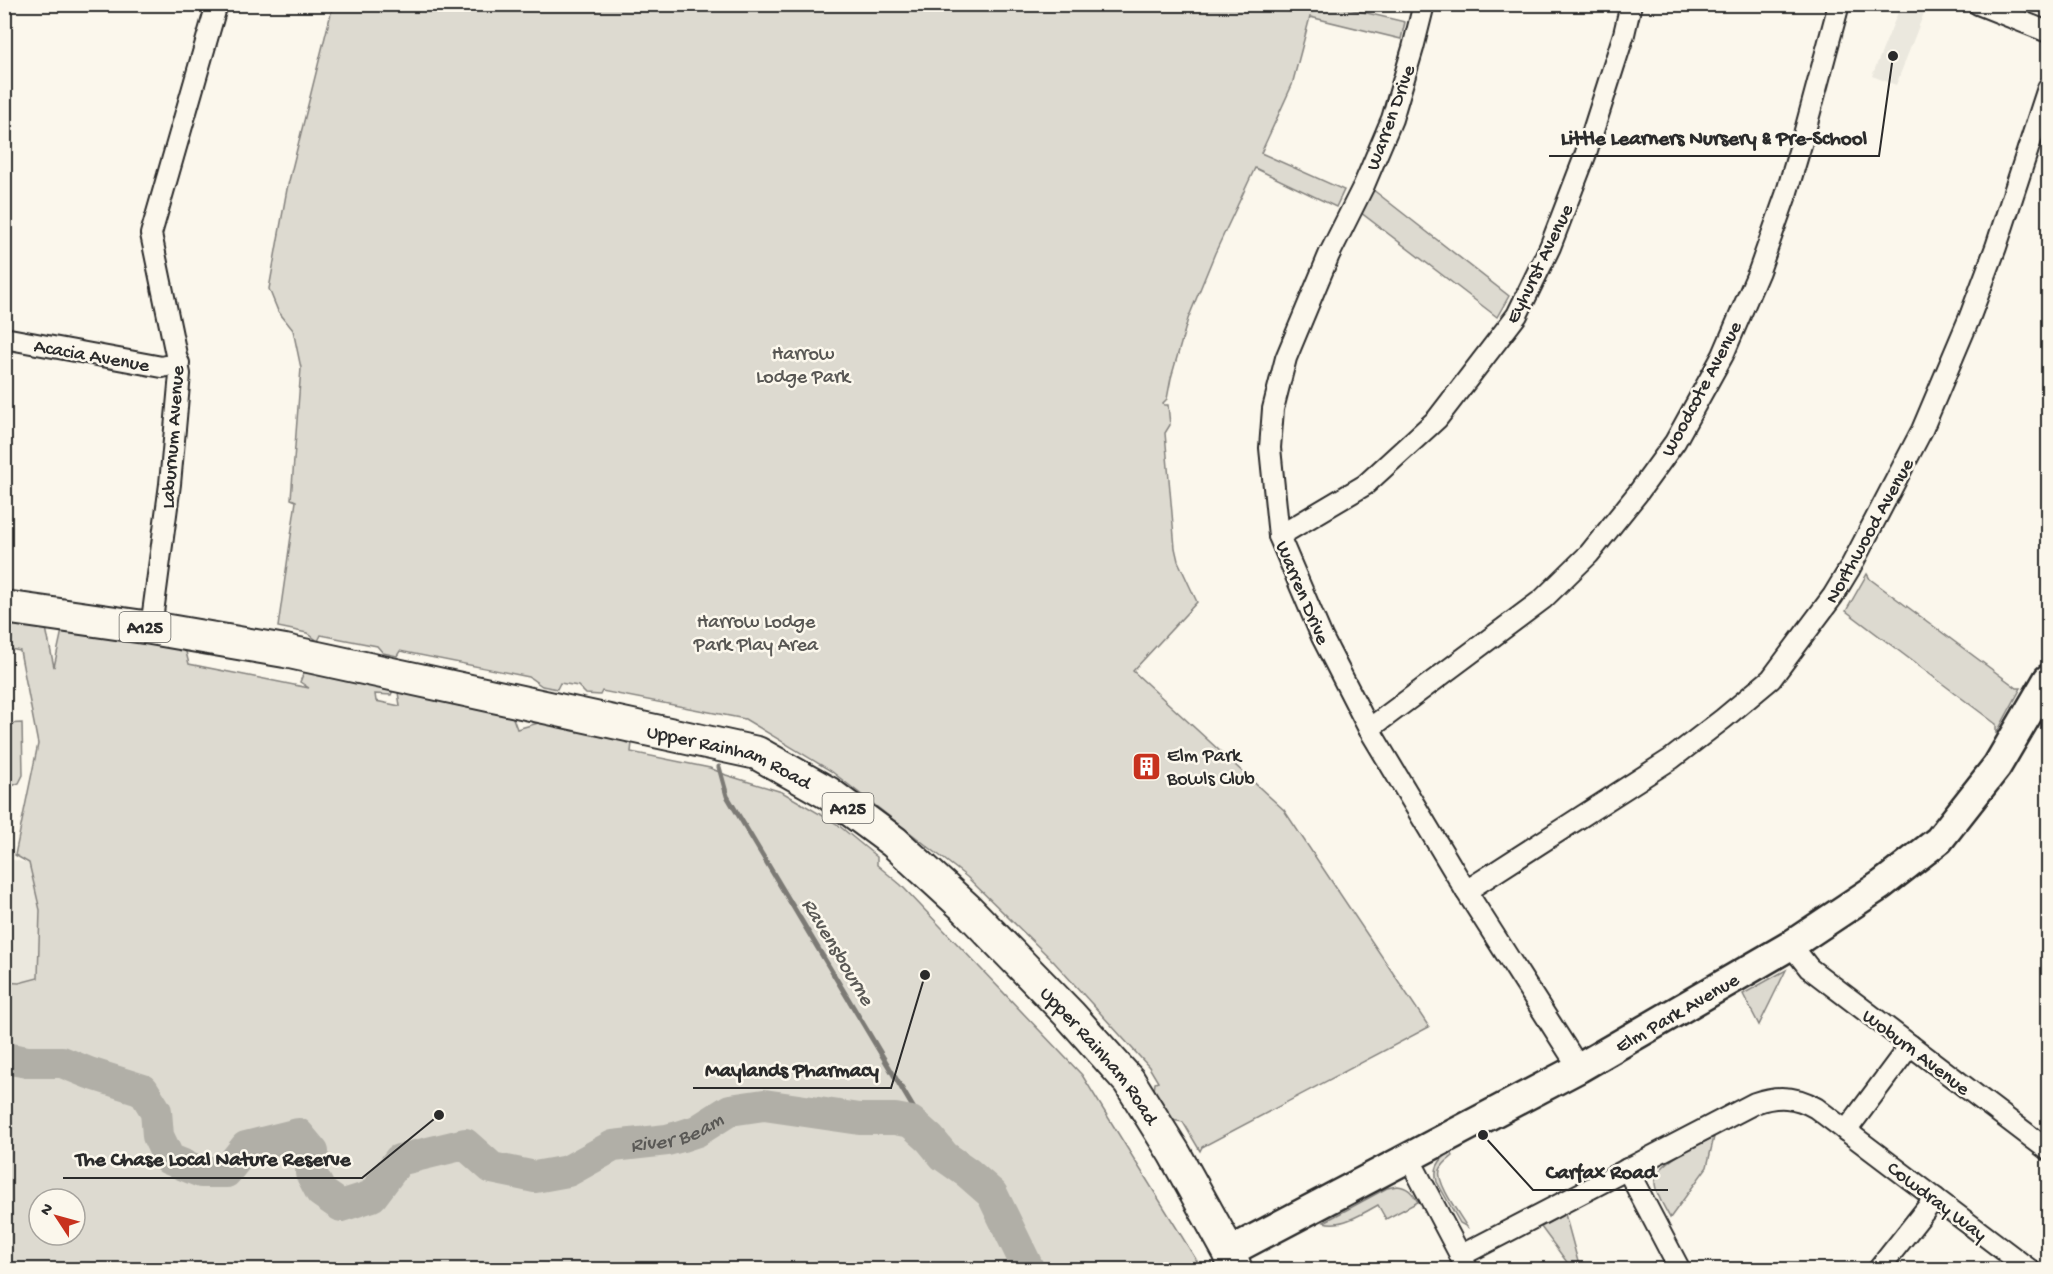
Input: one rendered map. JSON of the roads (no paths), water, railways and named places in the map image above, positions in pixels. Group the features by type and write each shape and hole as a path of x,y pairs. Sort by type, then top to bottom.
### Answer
{"main road":[{"name":"Upper Rainham Road","path":"4,607 151,628 285,651 758,753 828,793 894,842 942,885 1070,1015 1129,1081 1174,1153 1233,1261"}],"street":[{"name":"Laburnum Avenue","path":"151,628 170,484 180,374 151,234 217,4"},
{"name":"Warren Drive","path":"1424,4 1392,119 1364,185 1329,255 1286,357 1273,409 1270,448 1279,536 1322,637 1369,729 1466,891 1579,1068"},
{"name":"Eyhurst Avenue","path":"1279,536 1365,485 1437,419 1517,315 1550,247 1585,156 1624,34 1631,4"},
{"name":"Woodcote Avenue","path":"1369,729 1544,599 1589,554 1675,442 1723,355 1759,271 1786,195 1839,4"},
{"path":"1978,4 2031,14 2049,32"},
{"name":"Northwood Avenue","path":"1466,891 1671,759 1723,719 1772,679 1833,596 1850,568 1926,420 1969,319 1996,247 2049,88"},
{"name":"Acacia Avenue","path":"4,338 162,367 179,363"},
{"name":"Elm Park Avenue","path":"1233,1261 1409,1158 1579,1068 1791,945 1881,885 1939,840 1997,766 2049,679"},
{"name":"Woburn Avenue","path":"1791,945 1809,968 2049,1150"},
{"path":"1846,1131 1910,1045"},
{"name":"Cowdray Way","path":"1464,1263 1627,1169 1755,1103 1776,1097 1797,1099 1807,1103 2030,1269"},
{"path":"1409,1158 1464,1263"},
{"path":"1627,1169 1680,1269"},
{"path":"1878,1269 1935,1198"}],"waterway":[{"name":"Ravensbourne","path":"719,767 727,796 938,1149"},
{"name":"River Beam","path":"4,1058 28,1062 62,1062 143,1090 156,1111 158,1136 169,1159 201,1172 226,1172 246,1147 298,1134 313,1152 311,1173 321,1192 341,1206 372,1196 399,1160 465,1144 492,1168 535,1177 568,1171 613,1146 667,1140 682,1136 697,1131 730,1110 764,1105 860,1119 895,1119 911,1122 944,1156 992,1194 1029,1270"}],"place":[{"name":"Little Learners Nursery & Pre-School","path":"1893,56"},
{"name":"Elm Park Bowls Club","path":"1146,766"},
{"name":"Maylands Pharmacy","path":"925,975"},
{"name":"The Chase Local Nature Reserve","path":"439,1115"},
{"name":"Carfax Road","path":"1483,1135"}],"park label":[{"name":"Harrow Lodge Park","path":"803,364"},
{"name":"Harrow Lodge Park Play Area","path":"756,632"}]}
